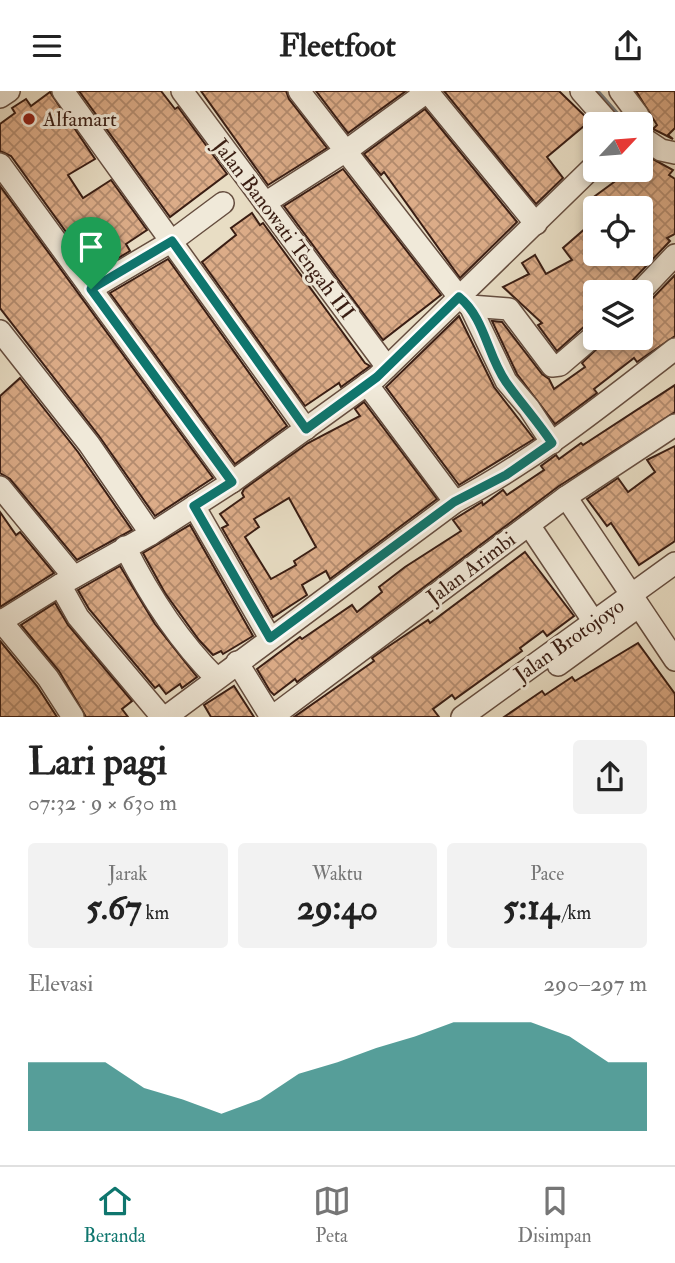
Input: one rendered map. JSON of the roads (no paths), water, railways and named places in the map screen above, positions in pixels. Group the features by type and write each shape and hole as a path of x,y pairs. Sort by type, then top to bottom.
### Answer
{"street":[{"path":"0,97 9,91"},
{"path":"63,91 306,429"},
{"name":"Jalan Banowati Tengah III","path":"182,91 387,367"},
{"path":"299,91 465,301 506,381 529,408 552,443"},
{"path":"265,202 346,151 428,91 536,224"},
{"path":"581,91 599,112"},
{"path":"620,91 636,112"},
{"path":"653,145 661,150 675,153"},
{"path":"0,164 232,482"},
{"path":"73,717 48,678 0,621 151,534 232,482 367,384 465,301 583,177"},
{"path":"91,289 172,241 223,203"},
{"path":"651,280 675,255"},
{"path":"465,301 509,309 552,366 559,365 583,345"},
{"path":"4,346 89,444 151,534"},
{"path":"0,487 67,581 78,617 164,717 454,502 506,475 675,349"},
{"path":"367,384 454,502"},
{"name":"Jalan Arimbi","path":"272,717 566,497 675,425"},
{"path":"566,497 675,660"},
{"path":"194,506 270,638"},
{"path":"529,525 598,627"},
{"path":"125,547 145,587 172,626 216,678"},
{"name":"Jalan Brotojoyo","path":"636,601 675,563"},
{"name":"Jalan Brotojoyo","path":"462,717 636,601 675,580"},
{"name":"Jalan Brotojoyo","path":"485,717 598,627"},
{"path":"237,662 272,717"}],"waterway":[{"path":"597,91 615,112"}],"place":[{"name":"Alfamart","path":"29,119"}]}
